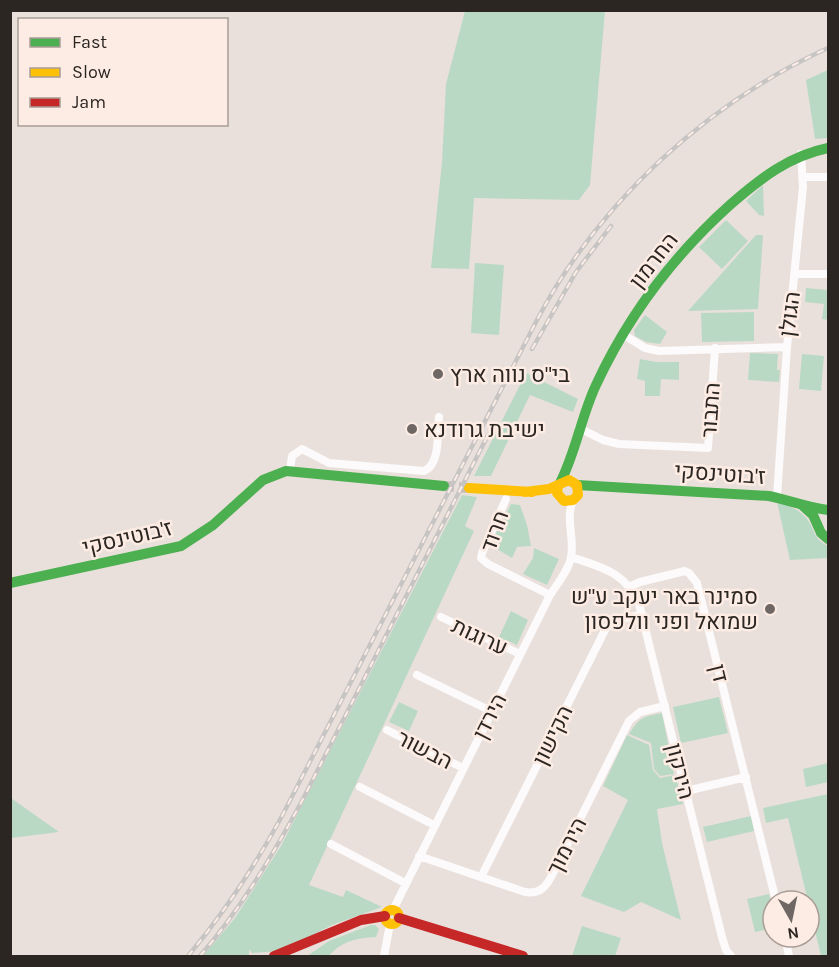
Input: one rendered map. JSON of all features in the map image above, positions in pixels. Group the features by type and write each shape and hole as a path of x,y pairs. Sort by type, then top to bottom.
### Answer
{"street":[{"name":"החרמון","path":"560,491 585,410 624,335 660,279 703,229 762,178 779,165 801,154 828,148"},
{"name":"הגולן","path":"624,335 645,348 659,351 788,347 804,177 801,154"},
{"path":"804,177 828,177"},
{"path":"795,274 828,274"},
{"path":"777,497 788,347"},
{"name":"התבור","path":"579,428 603,440 619,444 708,448 715,348"},
{"path":"290,470 292,456 302,449 329,463 424,471 429,469 435,459 439,417"},
{"name":"החרמון","path":"570,454 572,475 576,484"},
{"name":"ז'בוטינסקי","path":"10,583 182,546 216,525 267,476 290,470 444,486"},
{"path":"469,488 525,492 560,491 569,480 576,484 579,491 569,520"},
{"name":"ז'בוטינסקי","path":"576,484 777,497 828,510"},
{"name":"ז'בוטינסקי","path":"575,499 590,494 642,488"},
{"path":"560,491 567,502 575,499"},
{"path":"560,491 569,520 571,557 613,572 630,586"},
{"name":"חרוד","path":"506,499 481,558 550,594"},
{"name":"ז'בוטינסקי","path":"795,501 813,515 818,528 828,539"},
{"path":"818,528 820,517 828,510"},
{"name":"הירדן","path":"384,957 392,917 405,883 550,594 571,557"},
{"name":"דן","path":"630,586 678,572 689,573 694,577 700,590 773,889"},
{"name":"הירקון","path":"630,586 635,593 642,614 722,937 731,957"},
{"name":"הקישון","path":"481,878 606,628 615,621 642,614"},
{"name":"ערוגות","path":"441,617 520,654"},
{"path":"417,675 491,711"},
{"name":"הירמוך","path":"419,856 525,892 535,893 542,890 550,879 629,721 640,712 665,706"},
{"name":"הבשור","path":"387,730 463,768"},
{"path":"686,791 746,777"},
{"path":"360,788 434,825"},
{"path":"331,844 405,883"},
{"path":"274,957 370,917 392,917 500,953 523,957"},
{"path":"295,957 306,945 316,940"}],"green space":[{"path":"465,11 605,11 590,185 579,200 474,198 469,269 431,268 442,162 446,84"},
{"path":"828,70 828,138 815,139 806,80"},
{"path":"763,185 764,216 759,215 746,201"},
{"path":"726,220 748,241 722,269 699,247"},
{"path":"756,235 763,235 758,309 688,311"},
{"path":"475,263 504,265 499,335 471,333"},
{"path":"806,288 828,290 828,320 822,319 824,304 805,302"},
{"path":"754,312 754,341 702,342 701,313"},
{"path":"645,315 667,332 660,344 646,342 635,336 634,330"},
{"path":"750,353 778,354 779,382 748,380"},
{"path":"802,354 824,356 821,391 799,389"},
{"path":"640,359 679,362 679,380 661,379 660,396 645,396 645,381 637,379"},
{"path":"526,373 578,399 573,412 530,395 491,476 474,476"},
{"path":"462,495 477,497 465,526 474,531 309,885 343,897 346,890 382,907 332,925 282,951 252,953 249,949 249,956 203,956 235,918 281,846"},
{"path":"777,502 794,508 804,516 817,537 828,546 828,558 790,560"},
{"path":"511,504 520,505 531,546 517,547 512,558 490,545"},
{"path":"534,548 559,559 547,585 523,574 533,558"},
{"path":"511,611 528,620 517,645 499,637"},
{"path":"719,697 728,733 681,743 673,707"},
{"path":"399,702 418,711 409,731 389,722"},
{"path":"662,713 674,774 660,776 654,769 651,743 629,734 642,719"},
{"path":"627,735 649,745 653,770 660,778 675,775 683,804 657,809 662,843 681,920 641,902 624,912 581,896 628,800 603,786"},
{"path":"828,763 828,782 806,787 803,769"},
{"path":"828,794 828,956 821,956 819,949 821,889 805,889 788,818 766,823 763,808"},
{"path":"11,798 59,832 11,838"},
{"path":"751,816 754,831 707,842 703,827"},
{"path":"761,896 761,931 755,932 747,899"},
{"path":"371,925 379,929 376,937 350,941 329,956 307,956 329,941"},
{"path":"582,926 621,938 615,956 572,956"}],"tunnel":[{"path":"444,486 469,488"}],"railway":[{"path":"188,956 238,889 282,816 537,320 562,277 592,235 624,197 660,160 740,97 828,48"},
{"path":"532,349 576,272 611,226"},
{"path":"200,956 242,901 291,822 488,435"}],"traffic: fast":[{"path":"560,483 596,385 638,311 672,265 710,224 753,185 788,162 828,148"},
{"path":"10,583 181,546 213,525 263,480 286,471 444,486"},
{"path":"577,485 769,496 828,510"},
{"path":"802,505 813,515 821,533 828,539"}],"traffic: slow":[{"path":"525,492 549,489 569,480 577,485 578,495 573,500 564,501 557,493 558,486"},
{"path":"469,488 532,492"},
{"path":"389,910 395,910 399,917 395,924 389,924 385,920 385,914 389,910"}],"traffic: jam":[{"path":"274,956 361,920 385,916"},
{"path":"399,918 523,956"}],"place":[{"name":"בי\"ס נווה ארץ","path":"438,374"},
{"name":"ישיבת גרודנא","path":"412,429"},
{"name":"סמינר באר יעקב ע\"ש שמואל ופני וולפסון","path":"770,609"}]}
